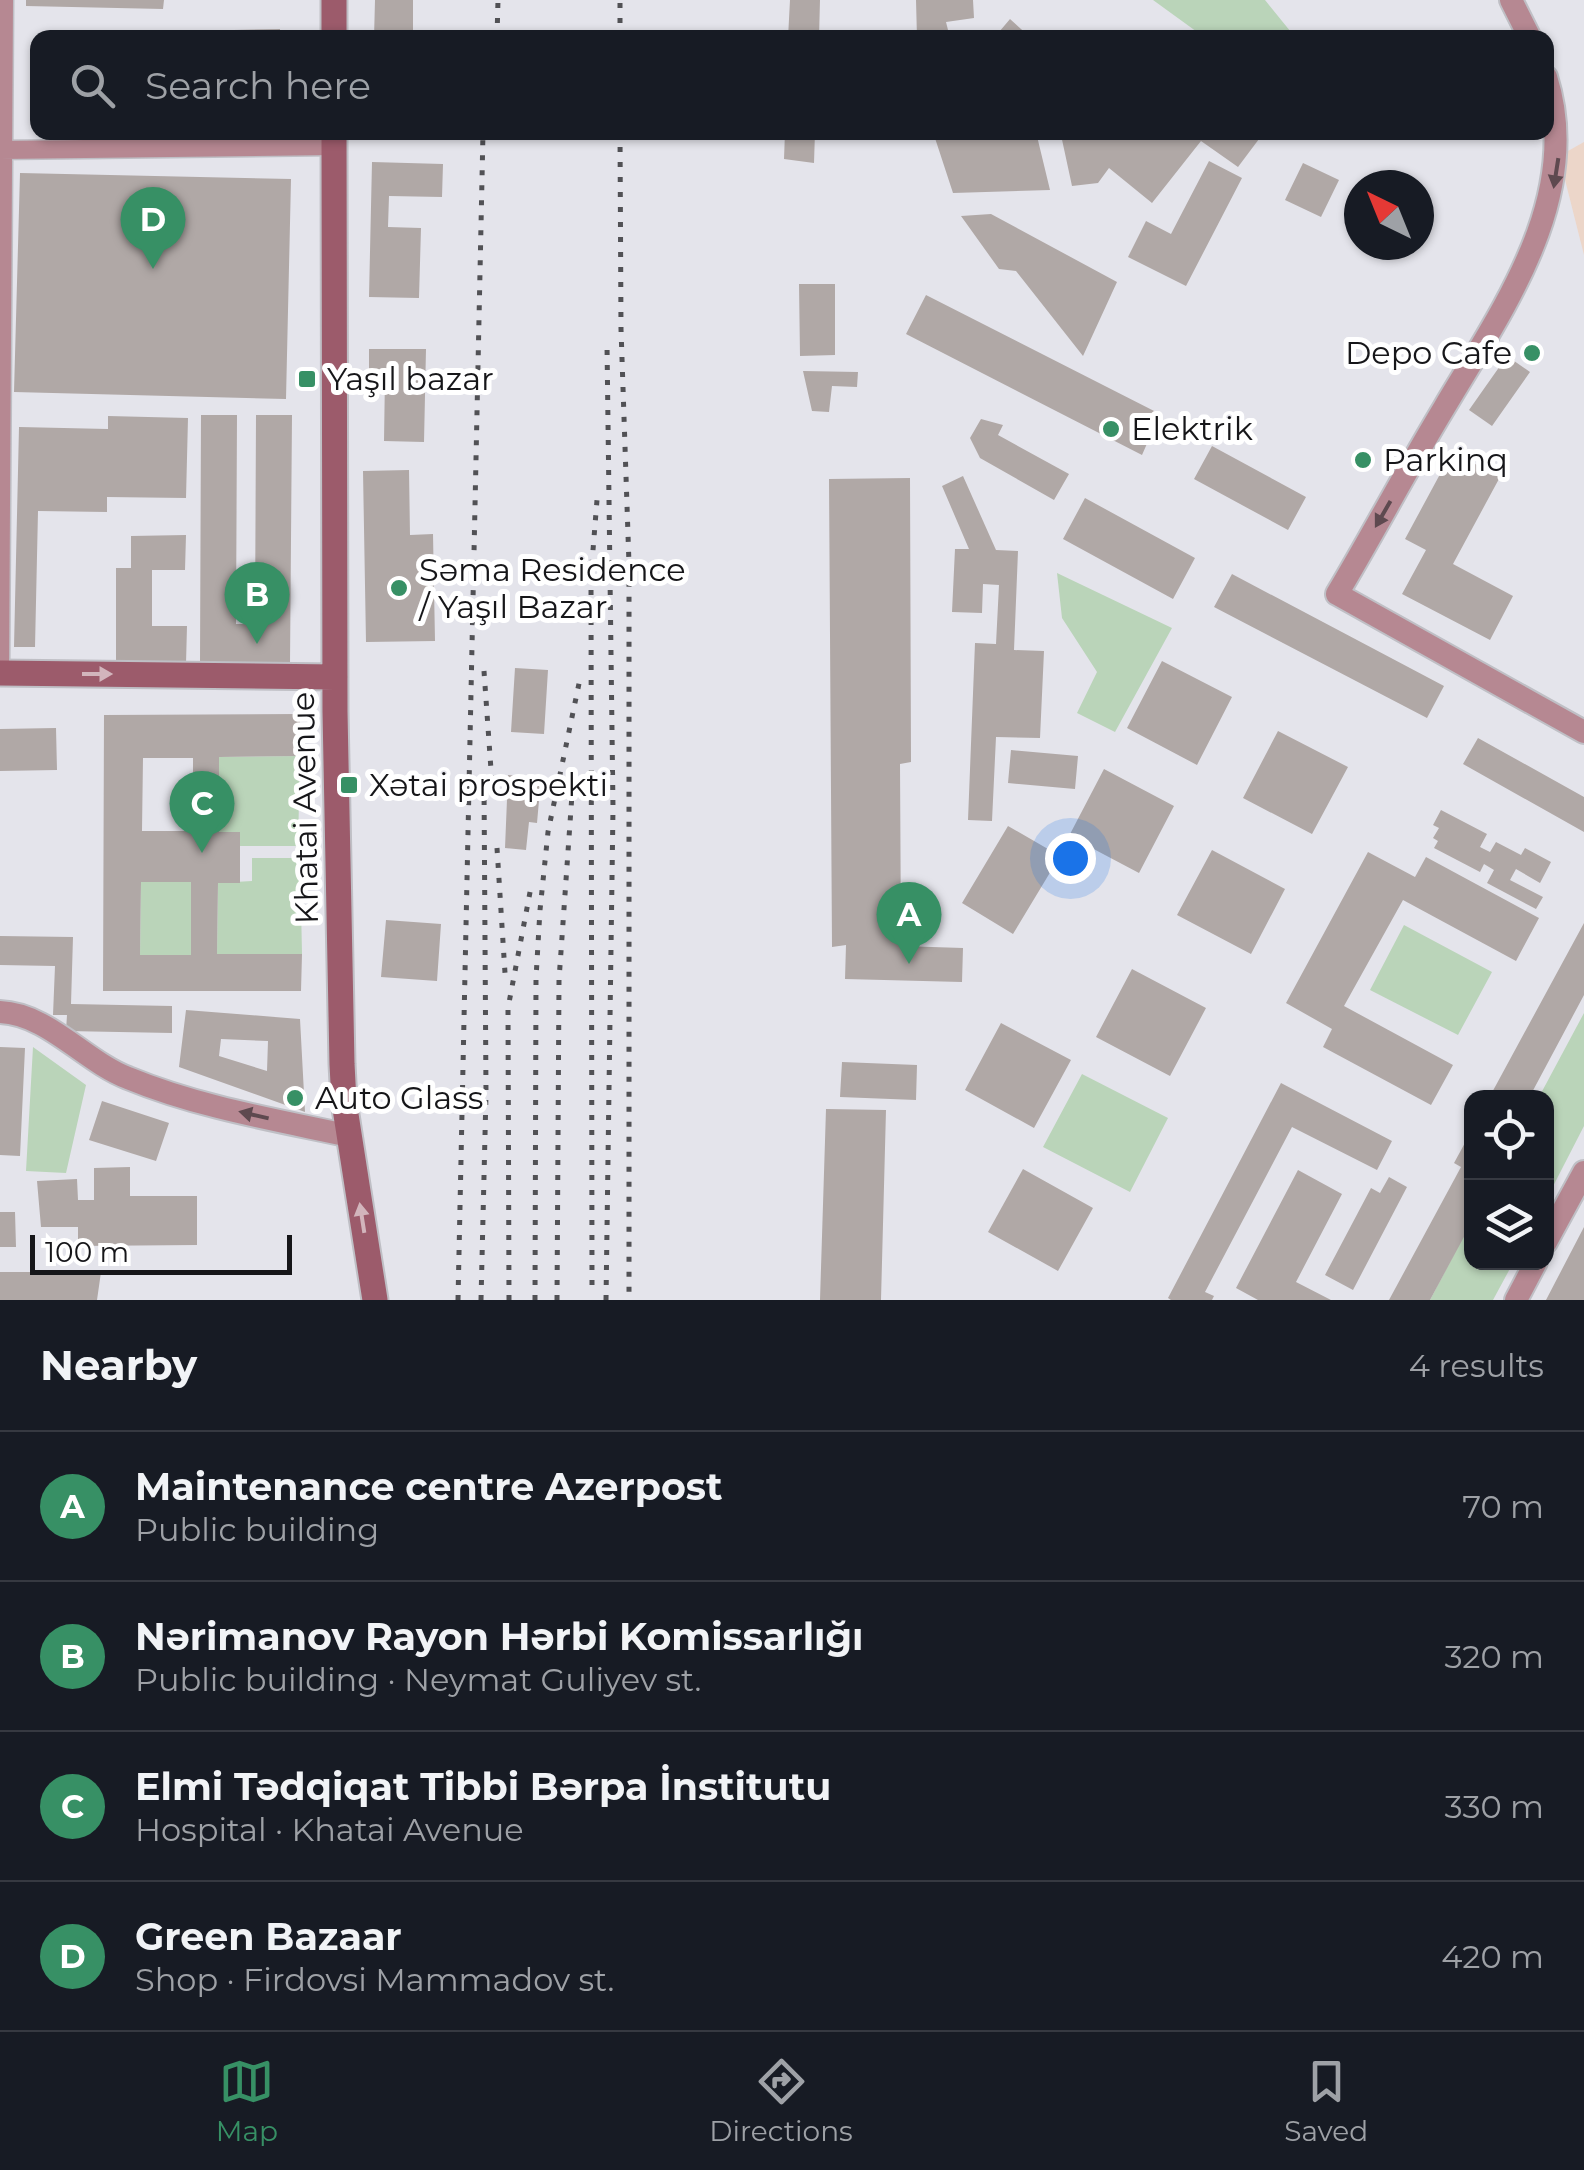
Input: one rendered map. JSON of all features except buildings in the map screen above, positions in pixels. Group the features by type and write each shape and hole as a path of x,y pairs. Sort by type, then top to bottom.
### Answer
{"main road":[{"path":"334,0 334,30"},
{"name":"Khatai Avenue","path":"334,140 335,677 342,1064 375,1300"},
{"path":"0,672 335,677"}],"street":[{"path":"0,672 4,0"},
{"path":"1512,0 1526,30"},
{"path":"1554,99 1560,139 1558,174 1534,247 1504,309 1337,594 1584,732"},
{"path":"1,150 304,140"},
{"path":"0,1012 26,1017 100,1064 152,1087 224,1108 350,1136"},
{"path":"1554,1227 1584,1172"},
{"path":"1516,1300 1532,1270"}],"shaded area":[{"path":"1584,142 1584,255 1559,156"}],"green space":[{"path":"1153,0 1265,0 1289,30 1194,30"},
{"path":"1057,573 1172,628 1115,732 1077,713 1097,672 1062,618"},
{"path":"300,756 298,846 240,846 240,832 219,832 219,757"},
{"path":"252,858 300,858 302,954 217,954 218,883 252,881"},
{"path":"141,882 191,882 191,955 140,955"},
{"path":"1404,925 1492,972 1458,1035 1370,990"},
{"path":"1584,1013 1584,1126 1554,1184 1554,1090 1543,1090"},
{"path":"33,1047 86,1085 66,1173 26,1171"},
{"path":"1082,1074 1168,1118 1130,1192 1043,1147"},
{"path":"1464,1235 1464,1270 1509,1270 1493,1300 1430,1300"}],"railway":[{"path":"497,30 498,0"},
{"path":"620,0 620,30"},
{"path":"458,1300 483,140"},
{"path":"620,140 621,329 629,564 629,1300"},
{"path":"606,1300 613,808 607,345"},
{"path":"592,1285 591,575 597,500"},
{"path":"484,671 493,798"},
{"path":"535,1300 536,978 540,910 548,832 581,674"},
{"path":"557,1300 559,980 574,766"},
{"path":"481,1300 486,1094 484,785"},
{"path":"497,848 505,973"},
{"path":"509,1300 508,1008 531,887"}],"place":[{"name":"Green Bazaar","path":"153,269"},
{"name":"Depo Cafe","path":"1532,353"},
{"name":"Yaşıl bazar","path":"307,379"},
{"name":"Elektrik","path":"1111,429"},
{"name":"Parkinq","path":"1363,460"},
{"name":"Səma Residence / Yaşıl Bazar","path":"399,588"},
{"name":"Nərimanov Rayon Hərbi Komissarlığı","path":"257,644"},
{"name":"Xətai prospekti","path":"349,785"},
{"name":"Elmi Tədqiqat Tibbi Bərpa İnstitutu","path":"202,853"},
{"name":"Maintenance centre Azerpost","path":"909,964"},
{"name":"Auto Glass","path":"295,1098"}]}
